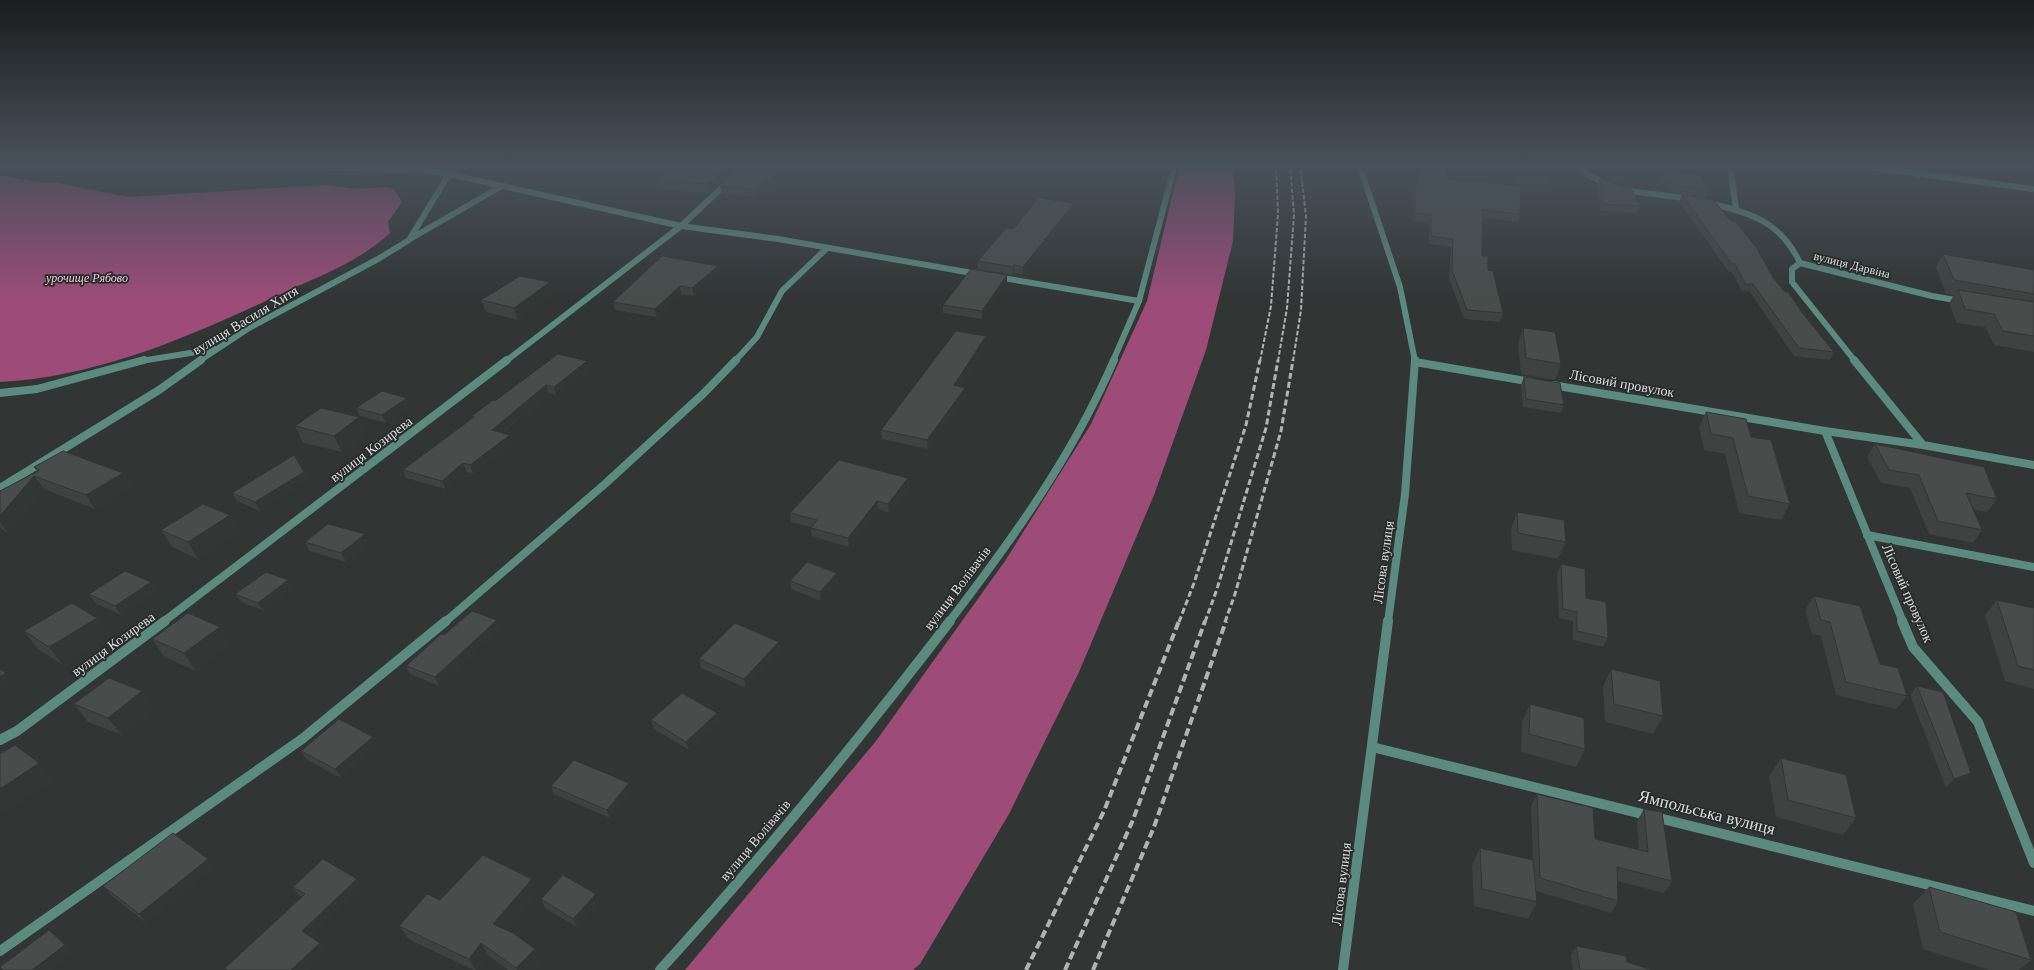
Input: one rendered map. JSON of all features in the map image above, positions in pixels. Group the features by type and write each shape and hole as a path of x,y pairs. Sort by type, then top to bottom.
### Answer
{"street":[{"name":"вулиця Василя Хитя","path":"0,488 159,390 215,349 249,328 378,259 410,240 428,209"},
{"path":"410,240 461,209"},
{"path":"605,209 681,226 778,239 984,275"},
{"name":"вулиця Козирева","path":"0,740 17,730 236,568 681,226 699,209"},
{"name":"вулиця Волівачів","path":"660,970 711,914 876,717 996,561 1058,467 1097,399 1139,301 1163,209"},
{"name":"Лісова вулиця","path":"1343,970 1405,494 1415,362 1400,287 1374,209"},
{"name":"вулиця Дарвіна","path":"1739,209 1761,218 1783,234 1796,251 1800,263 1932,296 1971,302"},
{"path":"0,951 302,739 486,588 704,393 757,337 782,291 827,248"},
{"path":"1800,263 1792,269 1792,282 1923,444"},
{"path":"992,276 1139,301"},
{"path":"0,393 37,389 150,358 215,349"},
{"name":"Лісовий провулок","path":"1415,362 1825,431 1923,444 2034,465"},
{"name":"Лісовий провулок","path":"1825,431 1913,647 1978,722 2034,863"},
{"path":"1867,536 2034,567"},
{"name":"Ямпольська вулиця","path":"1372,747 2034,911"}],"green space":[{"name":"урочище Рябово","path":"0,209 397,209 388,222 390,233 366,252 340,267 217,323 147,351 111,362 74,372 0,382"},
{"path":"1169,209 1234,209 1233,241 1206,350 1154,495 1079,672 1009,814 920,964 913,970 685,970 876,741 1005,561 1091,424 1147,301"}],"building":[{"path":"1029,209 1069,209 1023,267 1014,265 1013,267 978,261 1006,228 1014,229"},
{"path":"1414,209 1483,209 1482,256 1488,256 1488,270 1493,271 1503,313 1467,310 1452,270 1453,239 1431,236 1431,215 1414,213"},
{"path":"1485,209 1520,209 1520,214"},
{"path":"1692,209 1721,209 1730,221 1736,222 1756,247 1774,279 1785,292 1788,292 1804,315 1834,352 1799,348 1753,284 1745,284 1735,264 1732,264"},
{"path":"1943,254 2034,270 2034,294 1954,280"},
{"path":"662,256 718,266 692,288 680,286 655,309 613,302"},
{"path":"971,269 1007,275 982,311 943,305"},
{"path":"520,276 550,282 514,308 481,300"},
{"path":"1958,290 2034,302 2034,336 2003,331 1994,314 1965,309"},
{"path":"1523,328 1555,332 1561,364 1526,358"},
{"path":"956,331 986,336 954,385 965,388 927,440 881,430"},
{"path":"558,354 587,361 554,387 546,385 492,430 510,435 470,465 463,463 442,481 403,470 474,417 472,416 493,400 495,401"},
{"path":"1524,377 1560,383 1564,405 1526,399"},
{"path":"382,391 407,398 382,415 356,408"},
{"path":"321,408 359,417 334,436 295,426"},
{"path":"1706,412 1746,419 1751,437 1771,440 1790,504 1748,496 1733,438 1711,434"},
{"path":"1875,444 1984,467 1997,499 1966,493 1982,530 1938,521 1919,475 1889,470"},
{"path":"63,451 123,473 86,495 34,476 0,516 0,491 40,470 34,467"},
{"path":"294,455 304,472 255,502 232,493"},
{"path":"839,460 908,478 888,504 877,501 848,538 811,528 817,520 790,513"},
{"path":"203,504 230,515 188,542 161,530"},
{"path":"1517,512 1564,520 1566,542 1518,533"},
{"path":"328,524 365,534 341,553 305,542"},
{"path":"807,562 837,573 820,592 790,581"},
{"path":"1561,564 1585,569 1586,598 1606,602 1608,638 1577,631 1577,612 1563,609"},
{"path":"125,571 151,582 115,606 89,594"},
{"path":"266,572 288,580 258,603 235,594"},
{"path":"1814,596 1860,606 1880,664 1898,668 1907,696 1846,682 1830,622 1821,620"},
{"path":"1997,600 2034,608 2034,670 2018,666"},
{"path":"72,603 97,618 49,647 24,631"},
{"path":"472,611 497,620 435,677 406,666 441,634 444,635"},
{"path":"188,613 220,627 184,653 152,639"},
{"path":"735,623 779,642 744,679 699,659"},
{"path":"0,669 6,673 0,677"},
{"path":"1611,669 1660,681 1663,716 1614,704"},
{"path":"109,678 142,691 108,718 74,704"},
{"path":"1917,686 1943,692 1971,773 1954,779"},
{"path":"682,693 717,713 686,742 651,720"},
{"path":"1530,704 1584,718 1585,749 1529,734"},
{"path":"339,719 373,737 335,769 301,751"},
{"path":"15,745 39,763 0,789 0,754"},
{"path":"1781,758 1846,775 1856,818 1788,800"},
{"path":"574,760 629,783 607,810 551,786"},
{"path":"1537,794 1593,808 1595,839 1648,852 1644,809 1662,812 1672,881 1617,867 1618,901 1540,878"},
{"path":"173,833 208,859 139,914 103,886"},
{"path":"1480,848 1533,860 1537,902 1482,889"},
{"path":"483,855 532,879 493,924 513,933 535,949 516,968 481,943 469,959 399,926 427,894 440,900"},
{"path":"323,859 357,879 302,931 320,943 291,970 227,970 225,968 305,894 293,887"},
{"path":"563,875 596,894 573,919 541,899"},
{"path":"1929,887 2016,912 2031,960 1940,932"},
{"path":"49,930 65,945 32,970 3,970 0,967"},
{"path":"1576,946 1626,956 1627,962 1652,970 1580,970"}],"railway":[{"path":"1260,361 1271,306 1278,209"},
{"path":"1278,361 1287,308 1294,209"},
{"path":"1293,361 1301,310 1305,209"},
{"path":"1179,622 1194,583 1246,425 1260,360"},
{"path":"1205,622 1217,589 1266,428 1278,360"},
{"path":"1225,622 1235,594 1281,431 1293,360"},
{"path":"1026,970 1104,811 1179,621"},
{"path":"1065,970 1133,820 1205,621"},
{"path":"1093,970 1154,827 1226,621"}]}
